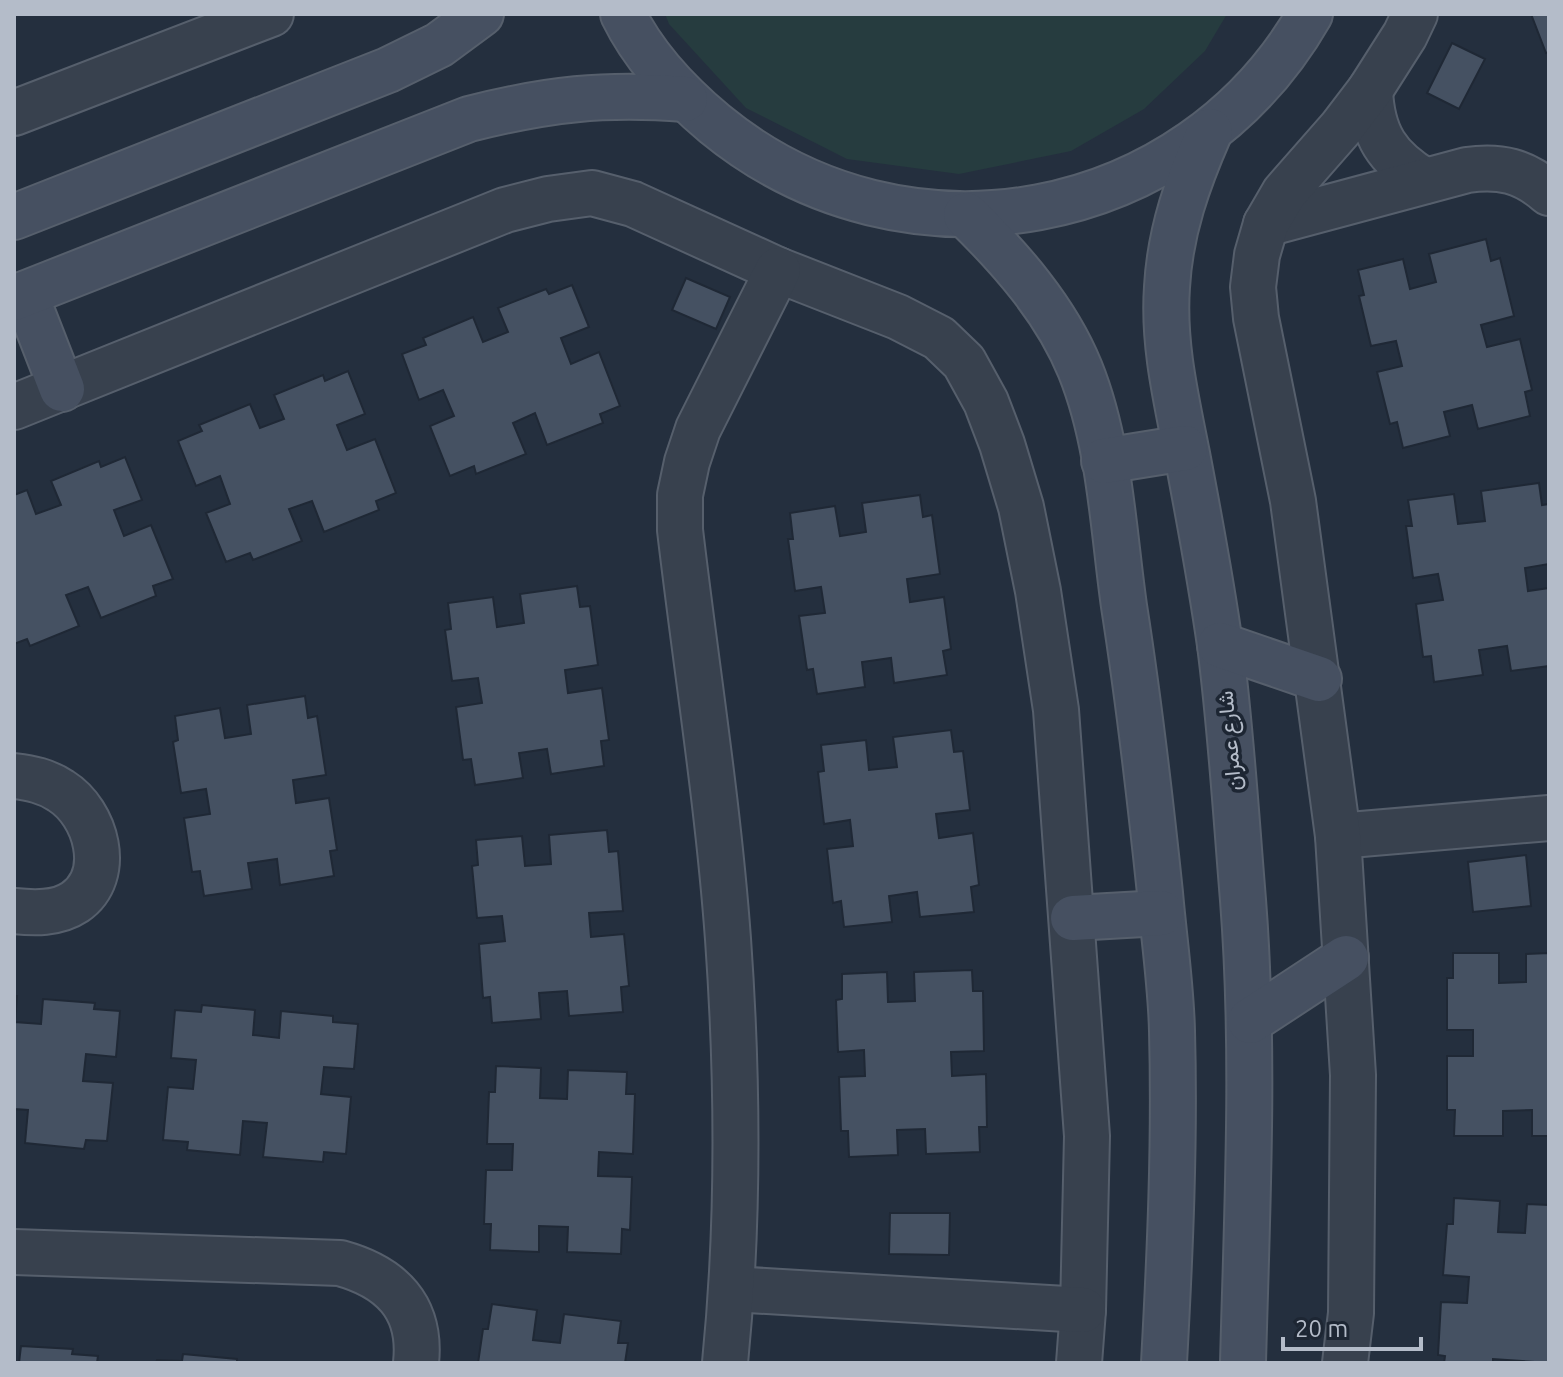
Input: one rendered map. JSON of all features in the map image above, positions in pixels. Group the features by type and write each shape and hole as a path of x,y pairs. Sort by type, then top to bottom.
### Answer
{"street":[{"path":"14,113 271,14"},
{"path":"14,217 388,70 439,45 481,14"},
{"path":"623,14 632,33 685,99 745,149 813,185 888,208 966,215 1031,210 1095,194 1155,167 1210,131 1260,84 1294,42 1310,14"},
{"path":"1345,1363 1351,1313 1353,1075 1338,836 1293,501 1256,318 1253,287 1257,255 1266,224 1284,193 1370,90 1415,14"},
{"path":"1370,90 1371,113 1378,134 1390,153 1406,169 1425,181"},
{"path":"62,389 20,296 469,119 576,97 630,95 685,99"},
{"name":"شارع عمران","path":"1210,131 1188,181 1174,233 1167,286 1167,340 1220,645 1243,903 1250,1021 1243,1363"},
{"path":"1266,224 1490,166 1524,176 1549,193"},
{"path":"14,407 505,210 548,199 592,193 633,204 778,270 898,317 939,338 964,362 986,402 1002,444 1021,507 1038,591 1056,710 1087,1136 1079,1363"},
{"path":"966,215 1000,248 1057,326 1079,368 1092,407 1104,461 1140,707 1172,1028 1173,1132 1164,1363"},
{"path":"725,1363 732,1289 736,1127 728,940 710,759 680,530 680,495 698,429 778,270"},
{"path":"1104,461 1185,448"},
{"path":"1220,645 1319,679"},
{"path":"14,776 36,779 63,791 83,812 95,839 98,868 90,887 75,902 55,911 14,911"},
{"path":"1338,836 1549,818"},
{"path":"1073,918 1161,913"},
{"path":"1250,1021 1346,958"},
{"path":"14,1252 340,1263 365,1270 388,1283 404,1302 415,1326 416,1363"},
{"path":"732,1289 1083,1310"}],"green space":[{"path":"665,14 1227,14 1205,51 1144,109 1071,151 959,174 847,159 746,108 669,24"}],"building":[{"path":"1531,14 1549,14 1549,52 1546,53"},
{"path":"1452,43 1485,59 1459,109 1427,93"},
{"path":"1486,239 1491,261 1500,258 1514,316 1481,325 1487,347 1520,339 1532,390 1525,392 1530,416 1478,429 1472,405 1444,412 1450,436 1403,448 1397,422 1390,424 1377,372 1402,366 1396,341 1371,346 1359,296 1364,295 1358,270 1403,259 1410,289 1436,282 1429,254"},
{"path":"686,278 730,297 716,329 672,310"},
{"path":"572,285 589,327 561,338 571,364 599,352 620,406 600,414 603,423 547,445 535,413 513,423 526,454 476,474 474,466 450,476 430,426 454,416 443,390 419,400 402,354 426,345 423,338 473,317 483,342 508,332 498,308 546,289 549,294"},
{"path":"348,371 365,414 337,425 347,450 375,439 396,493 376,501 379,510 324,532 312,501 289,509 302,541 253,560 250,553 226,562 206,513 230,504 220,476 196,486 178,441 202,431 199,425 250,404 260,428 284,419 274,395 323,375 325,381"},
{"path":"125,457 142,500 114,510 124,536 151,525 173,579 153,586 156,596 101,618 88,587 66,595 79,626 30,646 27,639 14,644 14,495 27,490 36,514 61,505 51,481 99,461 101,467"},
{"path":"1539,483 1542,505 1549,504 1549,564 1525,568 1528,591 1549,588 1549,666 1511,671 1507,646 1479,650 1483,675 1434,682 1431,656 1423,657 1416,604 1443,600 1438,574 1413,578 1406,526 1412,526 1408,500 1454,494 1458,524 1485,521 1481,491"},
{"path":"920,495 923,517 932,515 940,574 907,579 910,602 944,597 951,649 943,651 947,675 894,683 891,658 862,662 865,687 817,694 813,669 807,670 799,616 825,613 821,587 795,591 788,539 793,539 790,513 835,506 840,536 866,532 862,503"},
{"path":"577,586 580,607 590,606 598,665 565,670 568,693 602,688 609,740 601,741 604,766 551,774 547,749 519,753 523,778 475,785 471,759 463,760 456,707 482,703 478,678 452,681 445,630 451,629 448,603 493,597 497,627 524,623 520,594"},
{"path":"305,696 308,718 317,716 326,775 293,780 296,803 329,798 337,850 330,851 334,876 280,885 277,859 248,863 252,889 204,896 200,871 192,872 184,818 210,814 206,789 181,793 173,742 178,740 175,716 220,708 225,738 251,734 247,705"},
{"path":"951,730 954,752 963,751 970,810 936,814 939,838 973,833 979,885 971,887 974,912 920,917 917,892 889,896 892,922 844,927 841,901 833,903 827,849 853,846 850,820 824,824 818,772 824,771 821,745 866,740 869,770 897,767 893,737"},
{"path":"607,830 609,852 618,851 623,911 589,913 591,937 624,934 629,986 621,987 623,1012 569,1016 567,991 539,993 541,1019 492,1023 490,997 483,998 479,944 505,941 502,916 477,918 472,866 478,865 476,840 522,836 525,866 551,864 549,835"},
{"path":"1526,855 1531,906 1473,912 1468,862"},
{"path":"1453,953 1499,953 1499,983 1526,982 1526,954 1549,953 1549,1136 1532,1136 1532,1110 1503,1111 1503,1136 1454,1136 1455,1110 1447,1110 1447,1056 1473,1056 1473,1030 1447,1030 1447,978 1453,978"},
{"path":"972,970 973,991 983,991 984,1051 951,1052 952,1076 986,1074 987,1127 979,1127 980,1152 926,1154 925,1129 897,1130 898,1155 849,1157 848,1131 841,1131 839,1077 865,1076 864,1050 838,1052 836,1000 842,999 842,974 887,972 888,1002 915,1001 914,972"},
{"path":"14,996 17,996 15,1022 41,1024 43,999 95,1003 94,1009 120,1011 116,1057 86,1054 83,1081 113,1083 107,1141 86,1140 84,1149 25,1143 28,1110 14,1109"},
{"path":"202,1005 255,1010 253,1035 279,1038 281,1011 333,1016 333,1022 358,1024 354,1069 324,1067 321,1094 351,1097 346,1154 324,1152 323,1162 263,1157 267,1123 243,1121 240,1155 187,1150 188,1142 163,1140 168,1087 193,1089 196,1060 171,1058 175,1010 201,1012"},
{"path":"496,1066 541,1068 540,1098 567,1099 568,1070 627,1072 626,1094 635,1094 633,1154 599,1152 598,1176 632,1177 630,1230 622,1229 621,1254 567,1252 568,1227 539,1226 539,1252 490,1250 491,1224 484,1224 486,1170 512,1170 513,1144 487,1144 489,1092 495,1092"},
{"path":"1454,1198 1500,1201 1498,1232 1525,1233 1527,1204 1549,1205 1549,1363 1493,1359 1493,1363 1444,1363 1445,1356 1438,1355 1441,1302 1467,1303 1469,1277 1443,1275 1447,1224 1453,1224"},
{"path":"890,1213 950,1213 949,1255 889,1254"},
{"path":"492,1304 537,1310 533,1340 560,1343 564,1314 621,1321 618,1343 628,1343 625,1363 478,1363 483,1329 488,1329"},
{"path":"21,1346 73,1349 72,1354 98,1356 97,1363 19,1363"},
{"path":"183,1354 237,1359 237,1363 156,1363 157,1360 182,1361"}]}
